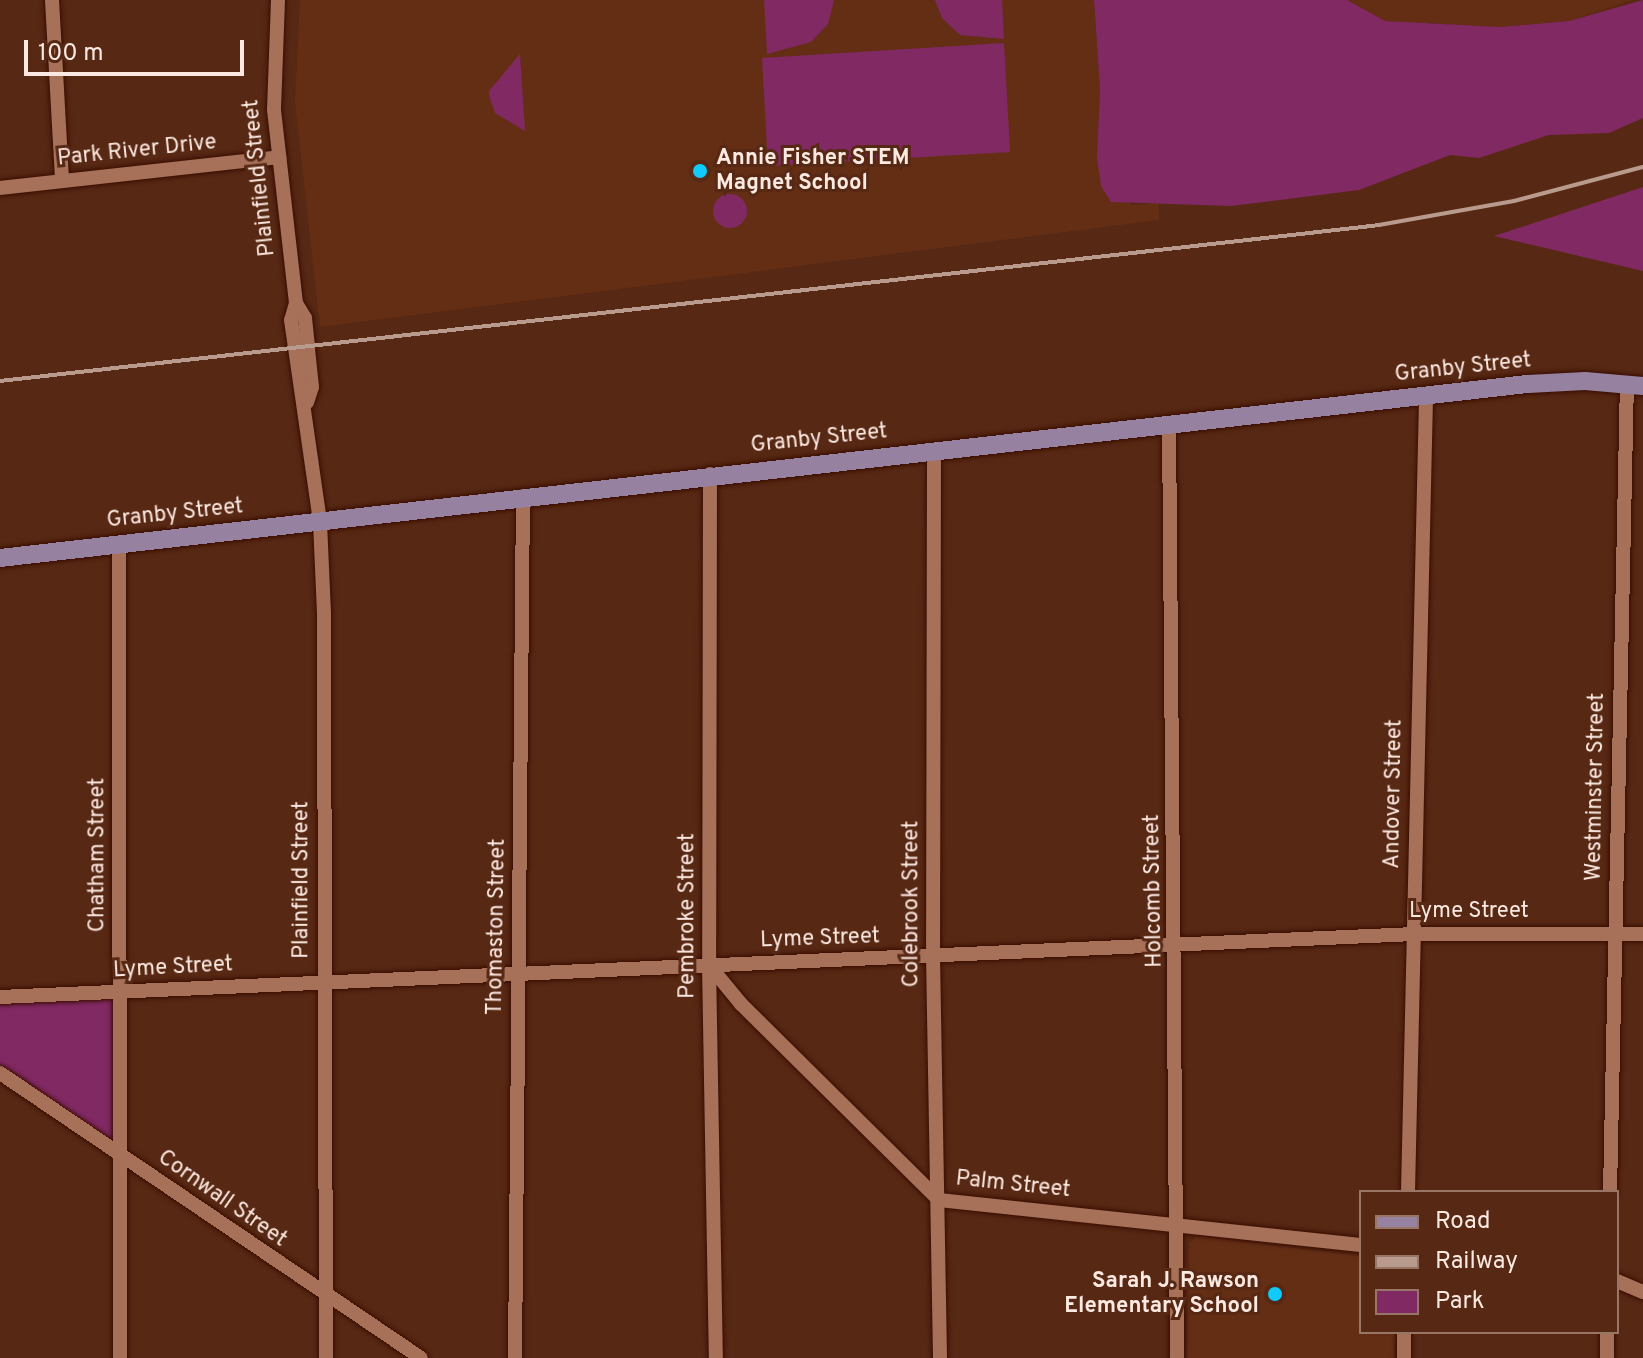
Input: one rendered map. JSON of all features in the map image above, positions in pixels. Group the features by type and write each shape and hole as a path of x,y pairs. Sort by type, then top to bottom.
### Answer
{"main road":[{"name":"Granby Street","path":"0,558 710,474 1528,384 1635,385"}],"street":[{"path":"52,0 62,181"},
{"name":"Plainfield Street","path":"278,0 273,83 296,303 307,334 312,387 307,402 320,522 326,1358"},
{"name":"Park River Drive","path":"0,188 279,157"},
{"name":"Westminster Street","path":"1610,1190 1614,934 1635,385"},
{"name":"Andover Street","path":"1408,1190 1426,396"},
{"name":"Holcomb Street","path":"1169,424 1180,1224 1177,1358"},
{"name":"Colebrook Street","path":"934,450 933,956 940,1358"},
{"name":"Pembroke Street","path":"710,474 709,965 716,1358"},
{"name":"Thomaston Street","path":"515,1358 523,496"},
{"name":"Chatham Street","path":"119,544 120,1358"},
{"name":"Lyme Street","path":"0,997 1413,934 1643,934"},
{"name":"Palm Street","path":"709,965 741,1004 939,1200 1359,1245"},
{"name":"Cornwall Street","path":"0,1073 327,1298 421,1358"},
{"path":"1619,1282 1643,1292"},
{"path":"1404,1334 1404,1358"},
{"path":"1607,1334 1607,1358"}],"shaded area":[{"name":"Annie Fisher STEM Magnet School","path":"300,0 1094,0 1100,89 1097,157 1131,205 1159,203 1159,220 320,327 295,102"},
{"path":"1347,0 1632,0 1569,21 1500,27 1385,21"},
{"name":"Sarah J. Rawson Elementary School","path":"1196,1236 1359,1256 1359,1334 1395,1334 1394,1358 1187,1358 1189,1244"}],"green space":[{"path":"764,0 834,0 828,24 811,42 767,54"},
{"path":"935,0 1002,0 1004,39 960,35 942,18"},
{"path":"1094,0 1347,0 1385,21 1500,27 1569,21 1643,0 1643,118 1609,133 1549,135 1479,158 1450,155 1359,190 1231,206 1111,202 1101,186 1097,157 1100,89"},
{"path":"1004,43 1010,152 768,166 762,58"},
{"path":"520,54 525,131 495,113 489,91"},
{"path":"1643,187 1643,271 1494,236"},
{"path":"730,194 742,199 747,211 742,223 730,228 718,223 713,211 718,199"},
{"path":"120,992 120,1154 0,1073 0,997"}],"railway":[{"path":"0,381 1379,225 1514,201 1643,167"}],"place":[{"name":"Annie Fisher STEM Magnet School","path":"700,171"},
{"name":"Sarah J. Rawson Elementary School","path":"1275,1294"}]}
